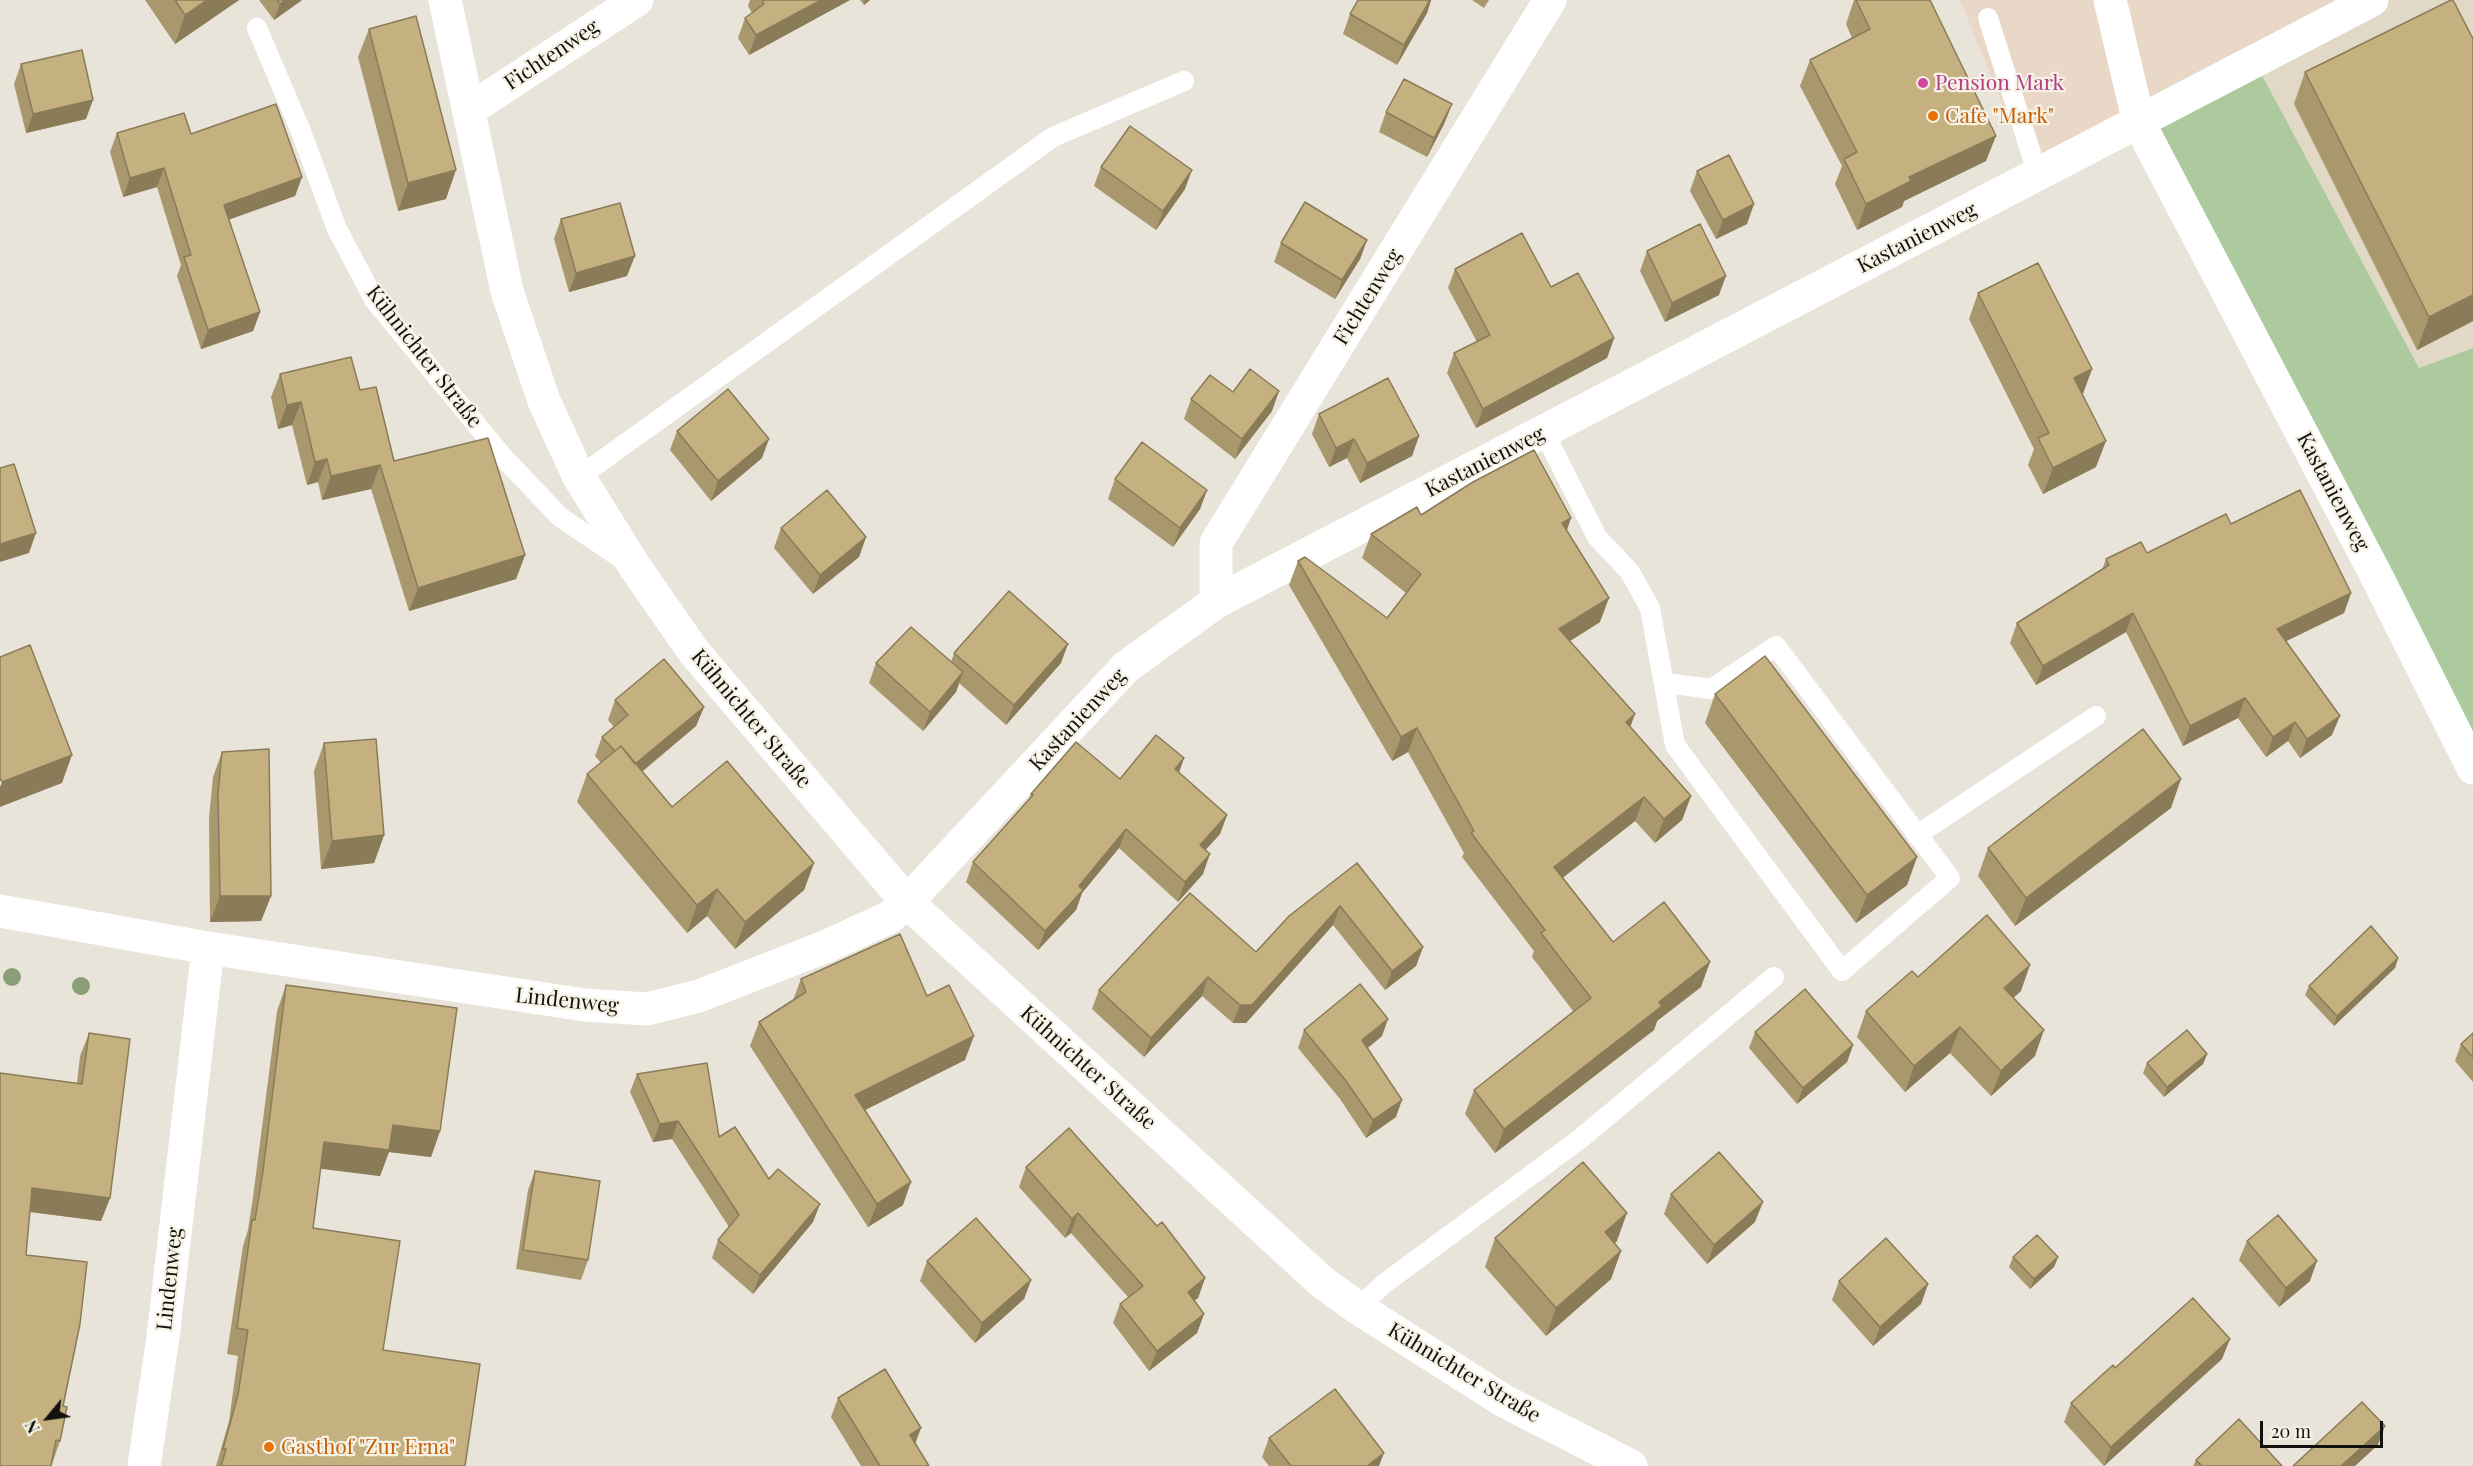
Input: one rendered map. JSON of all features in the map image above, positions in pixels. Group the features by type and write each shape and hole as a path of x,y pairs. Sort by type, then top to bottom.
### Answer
{"street":[{"name":"Kühnichter Straße","path":"445,0 507,291 544,401 579,477 635,567 694,652 907,902 1322,1282 1504,1401 1631,1466"},
{"name":"Fichtenweg","path":"469,110 637,0"},
{"name":"Fichtenweg","path":"1216,602 1216,543 1550,0"},
{"path":"2110,0 2139,123"},
{"name":"Kastanienweg","path":"907,902 1126,667 1216,602 2372,0"},
{"name":"Kastanienweg","path":"2139,123 2369,562 2473,768"},
{"name":"Lindenweg","path":"0,911 208,948 500,994 585,1005 647,1009 699,996 827,946 873,927 890,917 907,902"},
{"name":"Lindenweg","path":"144,1466 163,1337 208,948"}],"lane":[{"path":"1988,18 2038,175"},
{"name":"Kühnichter Straße","path":"257,28 300,129 337,229 375,301 503,457 560,518 635,567"},
{"path":"579,477 1053,137 1184,81"},
{"path":"1544,432 1597,537 1630,572 1650,608 1666,683 1675,746 1842,971 1950,878 1776,646 1711,689 1666,683"},
{"path":"1917,835 2096,716"},
{"path":"1359,1308 1385,1283 1580,1139 1774,977"}],"shaded area":[{"path":"1960,0 2334,0 2340,13 2031,175"},
{"path":"2377,0 2473,0 2473,348 2419,368 2256,64"}],"green space":[{"path":"2256,64 2419,368 2473,348 2473,766 2142,124"}],"building":[{"path":"175,0 207,0 185,15"},
{"path":"762,0 821,0 756,35 745,18 764,4"},
{"path":"1358,0 1430,0 1404,45 1350,14"},
{"path":"1856,0 1930,0 1996,136 1909,177 1911,181 1866,204 1844,159 1857,152 1810,60 1870,29"},
{"path":"2451,0 2473,39 2473,295 2429,317 2305,72"},
{"path":"416,16 456,170 408,183 369,29"},
{"path":"82,50 93,100 33,114 21,64"},
{"path":"1404,79 1452,104 1434,138 1386,112"},
{"path":"276,104 302,177 224,205 260,312 208,330 184,257 191,255 164,168 130,178 117,133 184,113 191,134"},
{"path":"1130,126 1192,170 1163,211 1101,167"},
{"path":"1729,155 1754,204 1723,220 1697,171"},
{"path":"1305,202 1367,240 1342,280 1281,243"},
{"path":"620,203 635,256 576,273 561,219"},
{"path":"1700,224 1726,276 1672,303 1647,251"},
{"path":"1522,233 1551,287 1578,273 1614,338 1483,409 1454,353 1490,335 1455,269"},
{"path":"2038,263 2092,369 2074,378 2106,441 2053,468 2038,438 2049,433 1978,293"},
{"path":"351,357 360,390 376,387 394,461 488,438 525,555 418,588 380,465 331,476 327,459 315,462 301,402 287,405 280,374"},
{"path":"1250,369 1279,391 1242,439 1191,399 1210,375 1233,392"},
{"path":"1388,378 1419,436 1367,463 1354,439 1336,448 1319,414"},
{"path":"728,389 769,439 718,481 677,431"},
{"path":"1142,442 1207,490 1180,528 1115,479"},
{"path":"1534,450 1571,518 1562,523 1609,598 1559,629 1635,714 1626,722 1691,796 1664,819 1644,797 1554,867 1613,942 1664,902 1710,962 1659,1002 1662,1006 1504,1129 1474,1090 1591,998 1541,933 1545,930 1471,833 1474,831 1417,728 1401,737 1298,561 1305,557 1387,618 1421,574 1371,534 1417,507 1421,515 1473,482"},
{"path":"14,464 36,533 0,544 0,468"},
{"path":"827,490 866,537 820,575 781,528"},
{"path":"2300,490 2351,593 2277,629 2340,716 2307,739 2295,722 2273,737 2245,698 2190,726 2133,613 2043,666 2017,623 2109,565 2106,559 2141,542 2147,553 2226,514 2231,524"},
{"path":"1009,591 1068,644 1014,705 954,653"},
{"path":"911,627 963,672 930,712 876,663"},
{"path":"30,645 72,755 2,782 0,778 0,657"},
{"path":"1765,656 1917,857 1867,895 1715,694"},
{"path":"664,659 704,707 635,764 621,746 615,751 602,737 628,715 615,700"},
{"path":"2143,729 2181,779 2026,898 1988,848"},
{"path":"1156,735 1184,758 1175,769 1227,815 1200,845 1210,854 1185,882 1126,829 1079,886 1083,890 1045,931 973,862 1033,795 1031,794 1076,742 1120,779"},
{"path":"376,739 384,835 332,841 324,743"},
{"path":"621,746 672,807 727,761 814,863 745,922 717,889 697,905 587,774"},
{"path":"269,749 271,896 220,896 218,793 222,752"},
{"path":"1357,863 1423,947 1392,971 1340,906 1252,1005 1240,1005 1208,977 1151,1038 1099,990 1190,893 1256,952 1289,916"},
{"path":"1987,915 2030,965 2004,988 2044,1030 2001,1071 1960,1027 1914,1066 1866,1011 1912,971 1918,977"},
{"path":"2371,926 2398,958 2337,1016 2309,986"},
{"path":"900,934 927,996 949,985 974,1036 855,1095 911,1182 877,1204 759,1022 806,992 801,979"},
{"path":"1360,984 1388,1019 1362,1040 1402,1100 1373,1120 1346,1081 1304,1030"},
{"path":"286,985 457,1008 440,1131 393,1125 389,1150 324,1142 313,1228 400,1241 383,1350 480,1364 465,1466 221,1466 226,1449 223,1449 238,1395 248,1330 237,1328 252,1220 255,1220 263,1171"},
{"path":"1805,989 1853,1045 1803,1088 1755,1032"},
{"path":"2187,1030 2207,1054 2167,1087 2147,1063"},
{"path":"89,1033 130,1039 110,1198 32,1188 26,1255 87,1262 80,1324 63,1406 67,1407 60,1441 56,1440 51,1466 0,1466 0,1073 82,1084"},
{"path":"2473,1033 2473,1057 2461,1044"},
{"path":"707,1063 719,1137 735,1127 769,1179 778,1169 820,1204 760,1275 718,1240 739,1215 678,1121 660,1124 637,1074"},
{"path":"1069,1128 1157,1226 1162,1222 1205,1278 1188,1292 1204,1314 1157,1351 1120,1304 1143,1286 1078,1213 1072,1219 1026,1167"},
{"path":"1719,1152 1763,1202 1714,1245 1671,1194"},
{"path":"1583,1162 1627,1213 1605,1232 1621,1251 1556,1308 1495,1238"},
{"path":"535,1171 600,1181 588,1260 523,1250"},
{"path":"2278,1215 2317,1261 2286,1288 2247,1241"},
{"path":"976,1218 1031,1280 982,1323 927,1261"},
{"path":"2037,1235 2058,1257 2034,1279 2013,1257"},
{"path":"1886,1238 1928,1284 1880,1327 1839,1281"},
{"path":"2193,1298 2230,1339 2111,1447 2071,1403 2113,1365 2115,1368"},
{"path":"885,1369 921,1428 910,1435 929,1466 880,1466 838,1398"},
{"path":"1335,1389 1384,1453 1367,1466 1291,1466 1269,1438"},
{"path":"2362,1402 2385,1426 2341,1466 2293,1466"},
{"path":"2239,1419 2282,1466 2202,1466 2196,1460"}],"place":[{"name":"Pension Mark","path":"1923,83"},
{"name":"Cafe \"Mark\"","path":"1933,116"},
{"name":"Gasthof \"Zur Erna\"","path":"269,1447"}]}
